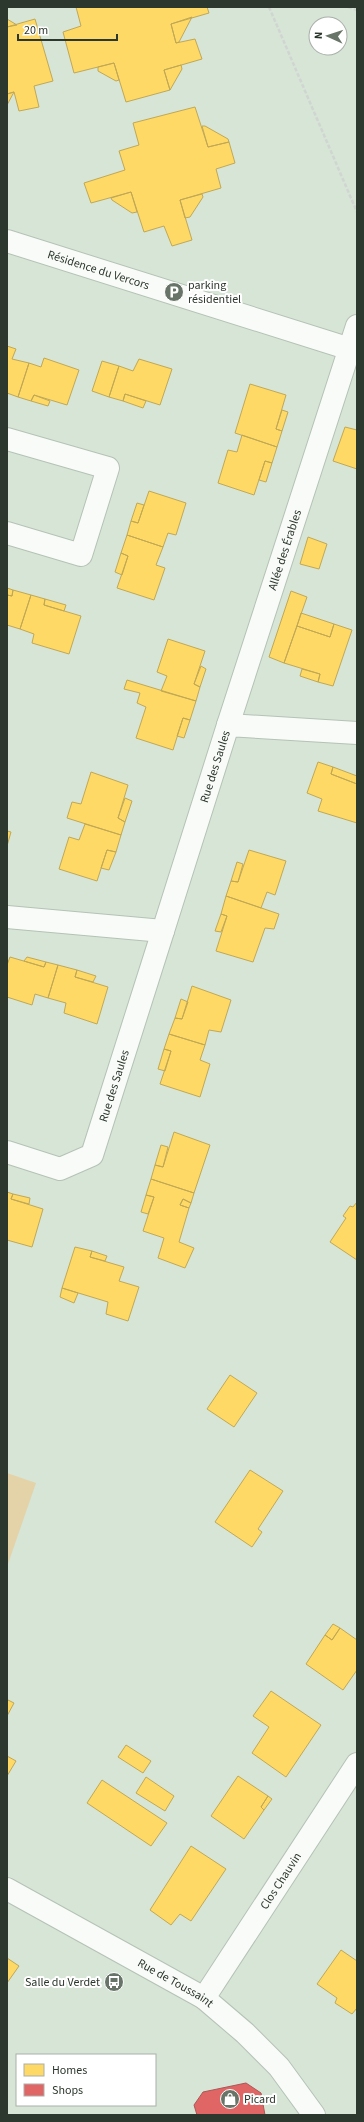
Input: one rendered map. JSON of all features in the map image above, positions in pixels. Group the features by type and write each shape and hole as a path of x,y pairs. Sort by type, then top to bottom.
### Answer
{"street":[{"name":"Résidence du Vercors","path":"7,241 350,349"},
{"name":"Allée des Érables","path":"228,725 349,377 350,349 357,326"},
{"path":"7,439 108,468 81,555 7,533"},
{"name":"Rue des Saules","path":"7,1152 60,1169 92,1155 228,725 357,733"},
{"path":"7,917 163,931"},
{"name":"Clos Chauvin","path":"204,1998 357,1764"},
{"name":"Rue de Toussaint","path":"7,1889 204,1998 245,2033 279,2067 314,2115"}],"path":[{"path":"269,7 357,212"},
{"path":"348,7 357,10"}],"shaded area":[{"path":"7,1473 36,1483 8,1564 7,1563"}],"building: Homes":[{"path":"76,7 207,7 209,13 171,24 176,43 195,39 202,59 164,70 170,90 126,102 114,63 74,73 63,32 81,26"},
{"path":"192,17 179,42 176,43 171,24"},
{"path":"7,19 17,25 7,27"},
{"path":"35,19 53,81 34,86 39,107 19,111 14,92 7,94 7,27"},
{"path":"114,63 119,80 116,81 98,71 98,67"},
{"path":"181,65 182,69 170,90 164,70"},
{"path":"14,92 7,105 7,94"},
{"path":"195,107 208,147 229,142 235,163 216,169 221,188 180,200 192,240 172,246 164,226 144,232 131,192 91,203 84,183 125,170 119,151 139,145 133,123"},
{"path":"202,126 205,126 228,139 229,142 208,147"},
{"path":"131,192 137,212 132,213 111,198"},
{"path":"202,194 203,197 190,217 185,218 180,200"},
{"path":"7,346 16,349 12,359 29,363 18,397 7,393"},
{"path":"44,358 79,370 67,405 34,395 31,401 18,397 29,363 41,367"},
{"path":"139,359 172,369 160,405 125,394 123,401 109,397 119,366 133,371"},
{"path":"102,361 119,366 109,397 92,391"},
{"path":"250,384 286,395 276,429 282,431 277,447 235,433"},
{"path":"125,394 146,401 143,408 123,401"},
{"path":"34,395 50,401 48,406 31,401"},
{"path":"282,410 288,412 282,431 276,429"},
{"path":"345,427 357,430 357,469 333,461"},
{"path":"242,435 277,447 272,463 265,461 254,495 218,483 228,450 237,452"},
{"path":"265,461 272,463 266,482 259,480"},
{"path":"149,491 186,503 176,535 168,533 163,547 127,535 131,521 138,523"},
{"path":"137,503 144,505 138,523 131,521"},
{"path":"127,535 163,547 156,565 165,568 154,600 117,588 128,556 121,553"},
{"path":"308,537 327,544 319,569 300,564"},
{"path":"121,553 128,556 122,575 115,572"},
{"path":"7,588 13,590 12,596 7,595"},
{"path":"13,590 31,595 20,629 7,625 7,595 12,596"},
{"path":"291,591 307,597 284,663 269,657"},
{"path":"31,595 45,599 44,605 81,616 69,654 32,643 34,634 20,629"},
{"path":"45,599 66,605 64,611 44,605"},
{"path":"301,613 334,624 330,637 297,626"},
{"path":"334,624 352,630 333,686 318,682 320,674 284,663 297,626 330,637"},
{"path":"168,639 205,651 194,684 200,687 196,701 161,691 167,676 157,672"},
{"path":"201,666 206,669 200,687 194,684"},
{"path":"302,669 320,674 318,682 300,676"},
{"path":"127,680 196,701 190,720 183,718 173,750 136,738 146,707 137,703 140,693 124,689"},
{"path":"183,718 190,720 184,738 177,736"},
{"path":"318,762 333,767 331,774 357,784 357,823 318,811 322,799 307,793"},
{"path":"333,767 357,776 357,784 331,774"},
{"path":"91,772 128,785 118,818 125,822 121,835 67,818 72,802 81,804"},
{"path":"125,798 132,801 125,822 118,818"},
{"path":"85,824 121,835 116,852 107,850 97,881 59,869 69,837 79,840"},
{"path":"7,831 11,832 7,846"},
{"path":"107,850 116,852 109,870 101,868"},
{"path":"249,850 286,861 275,895 267,892 261,908 226,896 231,881 238,882"},
{"path":"237,862 243,864 238,882 231,881"},
{"path":"226,896 279,914 274,929 265,928 253,962 216,951 227,916 221,914"},
{"path":"221,914 227,916 221,932 215,931"},
{"path":"10,957 44,967 46,962 58,965 48,998 35,994 32,1005 7,997 7,965"},
{"path":"27,957 46,962 44,967 24,961"},
{"path":"58,965 77,970 75,977 108,987 97,1024 64,1013 66,1003 48,998"},
{"path":"77,970 96,976 93,982 75,977"},
{"path":"192,986 231,1000 221,1032 209,1030 205,1045 169,1034 175,1018 182,1019"},
{"path":"181,999 188,1002 182,1019 175,1018"},
{"path":"169,1034 205,1045 200,1060 210,1064 200,1097 160,1084 171,1051 164,1049"},
{"path":"164,1049 171,1051 165,1071 158,1069"},
{"path":"174,1132 210,1145 194,1193 151,1179 155,1165 163,1167"},
{"path":"161,1145 168,1147 163,1167 155,1165"},
{"path":"151,1179 194,1193 191,1203 183,1199 180,1205 189,1208 179,1242 194,1248 185,1268 158,1258 164,1238 143,1231 154,1197 146,1195"},
{"path":"7,1192 13,1194 11,1199 43,1209 32,1247 7,1240"},
{"path":"13,1194 30,1198 29,1204 11,1199"},
{"path":"146,1195 154,1197 148,1214 141,1212"},
{"path":"183,1199 191,1203 189,1208 180,1205"},
{"path":"357,1202 357,1260 330,1242 346,1218 343,1216 350,1206 353,1207"},
{"path":"75,1247 92,1251 90,1257 124,1267 119,1281 139,1287 128,1321 106,1314 108,1302 62,1288"},
{"path":"92,1251 107,1256 105,1261 90,1257"},
{"path":"62,1288 78,1293 74,1303 60,1297"},
{"path":"230,1375 257,1393 234,1427 207,1409"},
{"path":"250,1470 283,1491 258,1529 262,1532 252,1547 215,1522"},
{"path":"333,1624 340,1628 332,1640 325,1635"},
{"path":"340,1628 357,1640 357,1670 343,1690 306,1664 325,1635 332,1640"},
{"path":"271,1691 321,1725 286,1777 252,1753 269,1727 253,1716"},
{"path":"8,1700 14,1703 7,1716 7,1702"},
{"path":"126,1745 151,1761 143,1773 118,1757"},
{"path":"7,1756 16,1761 7,1776"},
{"path":"238,1776 268,1796 261,1807 264,1810 244,1839 211,1816"},
{"path":"146,1777 174,1796 165,1811 136,1793"},
{"path":"102,1780 167,1823 151,1846 87,1803"},
{"path":"268,1796 272,1799 264,1810 261,1807"},
{"path":"191,1846 226,1869 191,1921 180,1914 171,1925 150,1910"},
{"path":"341,1950 357,1961 357,2008 352,2014 335,2003 337,1998 317,1984"},
{"path":"7,1958 19,1966 7,1983"}],"building: Shops":[{"name":"Picard","path":"246,2083 261,2093 265,2115 197,2115 194,2105 203,2092"}],"place":[{"name":"parking résidentiel","path":"174,292"},
{"name":"Salle du Verdet","path":"114,1982"},
{"name":"Picard","path":"230,2099"}]}
